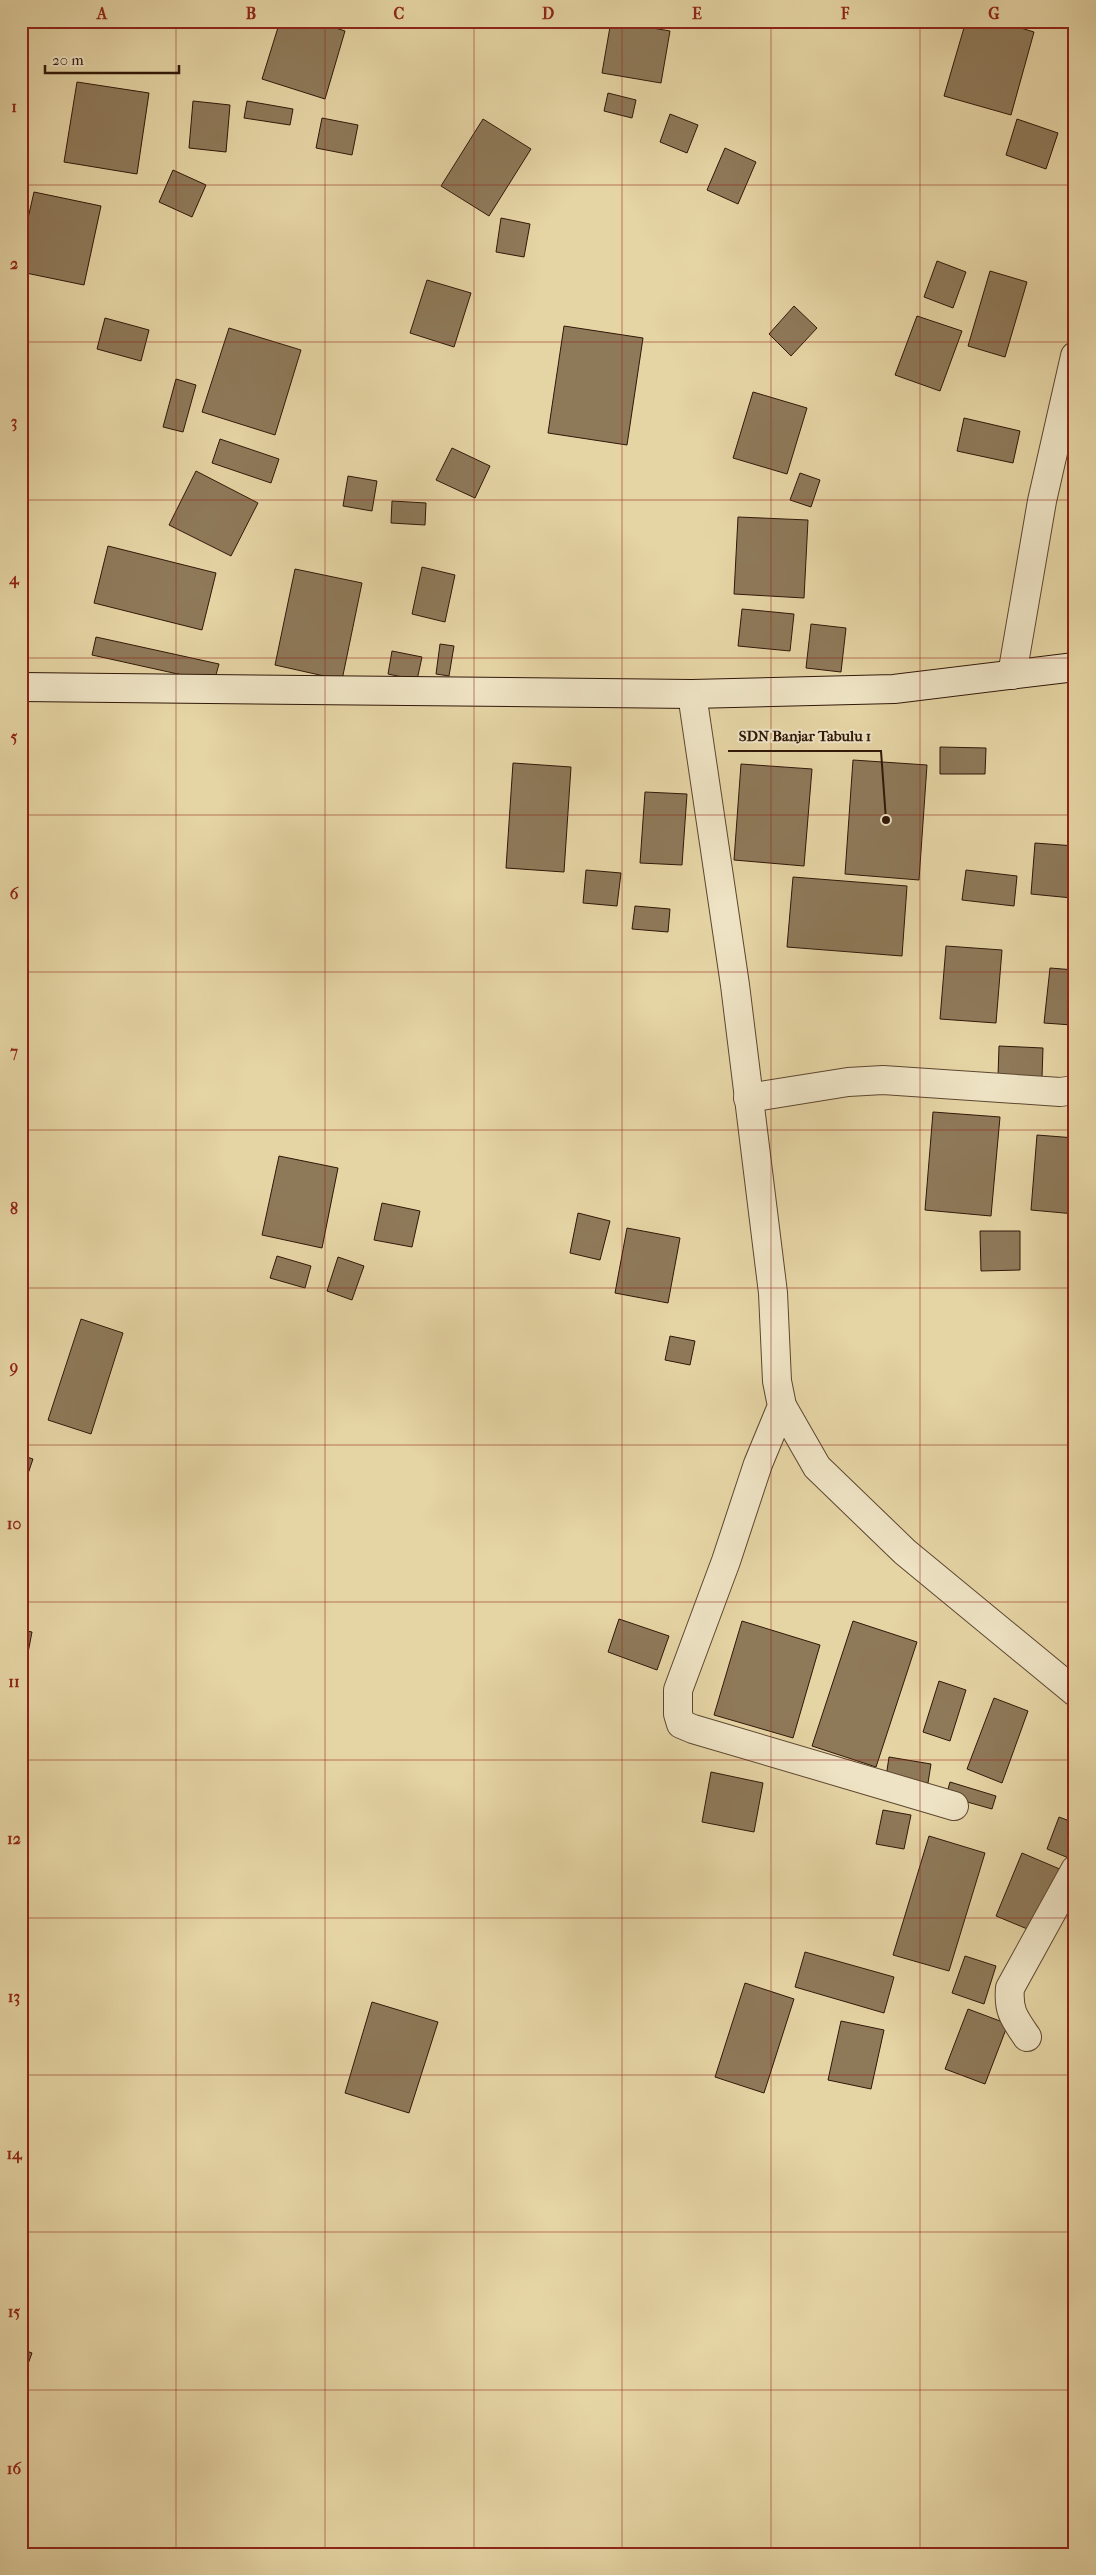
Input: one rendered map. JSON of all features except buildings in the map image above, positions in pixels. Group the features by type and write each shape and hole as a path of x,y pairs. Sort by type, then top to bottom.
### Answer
{"street":[{"path":"1012,675 1042,501 1075,356"},
{"path":"21,687 692,694 894,690 1075,667"},
{"path":"692,694 722,886 773,1293 777,1381 782,1406 817,1466 824,1473 905,1552 1075,1692"},
{"path":"748,1098 848,1082 883,1080 1060,1092 1075,1090"},
{"path":"782,1406 758,1464 726,1561 678,1690 678,1714 681,1724 954,1806"},
{"path":"1027,2037 1013,2017 1008,2004 1010,1988 1075,1870"}],"place":[{"name":"SDN Banjar Tabulu 1","path":"886,820"}]}
